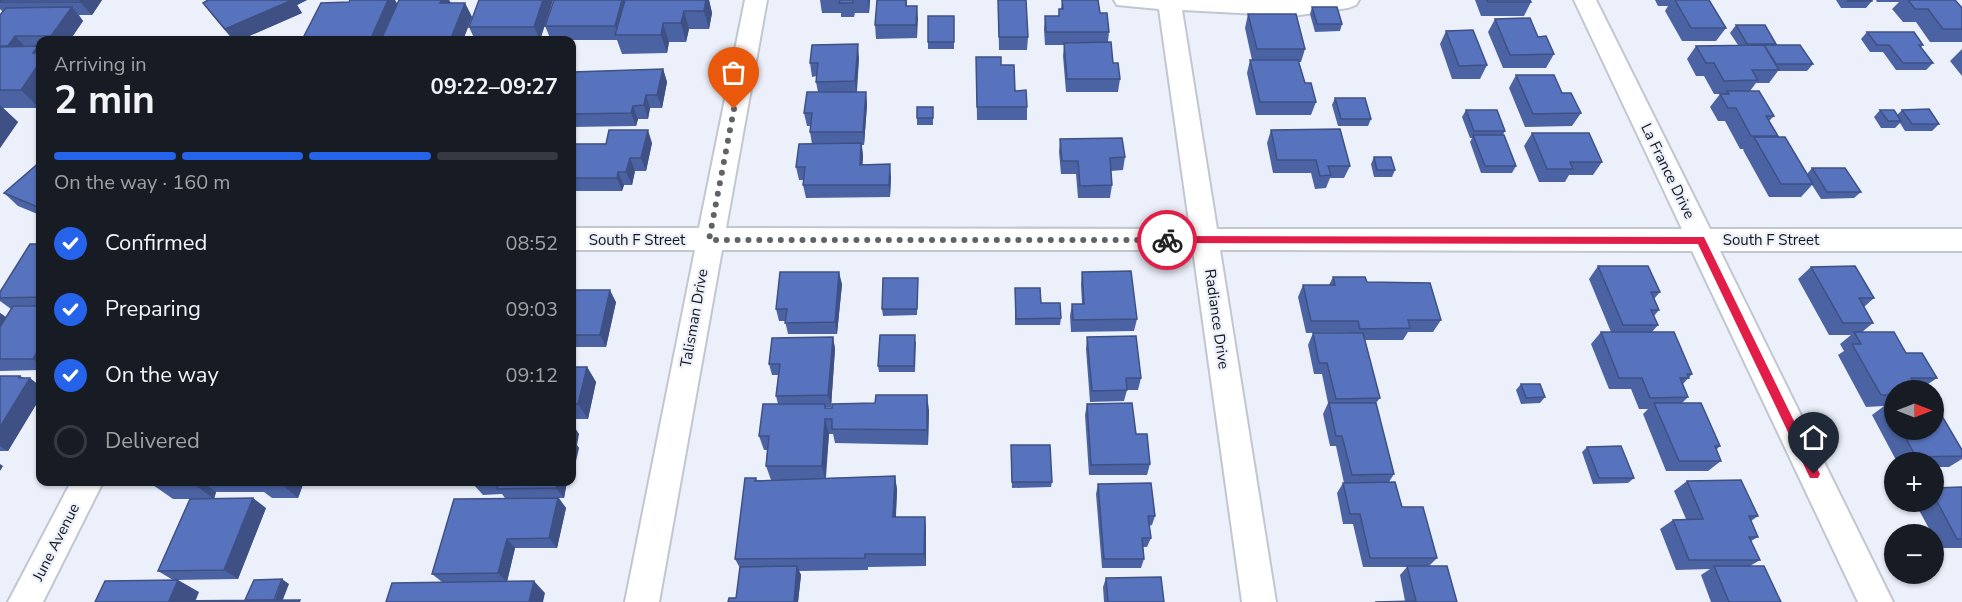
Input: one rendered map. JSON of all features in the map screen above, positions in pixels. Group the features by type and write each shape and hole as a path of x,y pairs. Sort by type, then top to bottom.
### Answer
{"street":[{"name":"Talisman Drive","path":"642,602 756,0"},
{"path":"1125,0 1293,8 1347,0"},
{"name":"La France Drive","path":"1585,0 1876,602"},
{"name":"Radiance Drive","path":"1170,1 1259,602"},
{"name":"South F Street","path":"576,240 1962,240"},
{"name":"June Avenue","path":"25,602 85,486"}],"building":[{"path":"0,0 82,0 80,2 0,2"},
{"path":"208,0 292,0 225,29 203,3"},
{"path":"350,0 388,0 372,36 304,36 321,3 349,2"},
{"path":"399,0 442,0 440,3 465,3 452,36 383,36"},
{"path":"479,0 543,0 534,27 469,27"},
{"path":"554,0 622,0 615,26 545,26"},
{"path":"625,0 706,0 704,11 684,11 681,23 663,23 661,35 615,35"},
{"path":"840,0 853,0 853,3 839,3"},
{"path":"877,0 906,0 906,6 917,6 916,25 875,25"},
{"path":"998,0 1026,0 1028,37 999,37"},
{"path":"1062,0 1098,0 1100,13 1107,13 1109,32 1046,32 1045,16 1059,16 1059,9 1063,9"},
{"path":"1487,0 1530,0 1531,2 1488,2"},
{"path":"1675,0 1709,0 1726,28 1691,28"},
{"path":"1872,0 1872,1 1847,1"},
{"path":"1908,0 1955,0 1962,8 1962,29 1943,29 1928,9 1915,9"},
{"path":"72,7 51,36 15,36 8,46 0,46 0,15 6,8"},
{"path":"1312,7 1337,7 1342,24 1317,24"},
{"path":"1248,14 1296,14 1305,49 1257,49"},
{"path":"928,16 954,16 954,42 928,42"},
{"path":"1530,18 1538,37 1546,36 1554,54 1510,55 1495,19"},
{"path":"1736,25 1765,25 1776,44 1747,44"},
{"path":"1473,30 1487,65 1459,66 1446,31"},
{"path":"1867,32 1914,32 1923,45 1919,45 1933,63 1903,63 1889,45 1877,45"},
{"path":"1111,42 1113,63 1118,63 1120,79 1067,79 1064,43"},
{"path":"858,44 855,81 816,82 818,63 810,63 812,45"},
{"path":"1764,45 1779,70 1752,70 1758,80 1724,81 1714,63 1706,63 1696,46"},
{"path":"1764,45 1800,45 1813,64 1776,64"},
{"path":"36,46 33,53 36,53 36,68 21,90 0,90 0,47"},
{"path":"976,57 1001,57 1001,65 1014,65 1015,91 1026,90 1027,107 977,107"},
{"path":"1250,60 1298,60 1305,83 1311,83 1316,102 1260,102"},
{"path":"663,69 657,95 646,95 644,105 633,106 631,113 576,114 576,72"},
{"path":"1516,75 1554,75 1562,93 1571,93 1581,113 1533,114"},
{"path":"1727,91 1759,91 1774,116 1766,116 1778,136 1751,136 1736,108 1728,108 1720,94 1729,94"},
{"path":"807,92 866,92 863,132 810,132 812,113 804,113"},
{"path":"1335,98 1365,98 1371,119 1341,119"},
{"path":"917,107 933,107 933,118 917,118"},
{"path":"1929,109 1939,124 1912,124 1902,110"},
{"path":"1466,110 1497,110 1505,131 1474,131"},
{"path":"1880,110 1894,110 1901,121 1888,121"},
{"path":"1340,129 1350,166 1328,166 1331,175 1320,176 1316,160 1277,160 1271,130"},
{"path":"609,130 648,130 641,158 630,158 626,172 618,172 617,178 576,178 576,144 606,144"},
{"path":"1532,133 1589,133 1602,162 1570,162 1573,169 1547,169"},
{"path":"1473,135 1504,135 1516,166 1485,166"},
{"path":"1754,137 1785,137 1813,184 1781,184"},
{"path":"1122,138 1125,157 1110,158 1112,185 1080,186 1078,161 1062,161 1060,139"},
{"path":"861,143 860,165 890,164 889,185 803,185 805,167 796,167 799,144"},
{"path":"1374,157 1391,157 1395,170 1377,170"},
{"path":"36,165 36,206 4,193"},
{"path":"1812,168 1845,168 1861,192 1827,192"},
{"path":"30,244 36,244 36,297 0,298 0,292"},
{"path":"1598,266 1648,266 1660,292 1651,292 1659,310 1651,310 1658,325 1623,325"},
{"path":"1855,266 1874,298 1859,298 1873,323 1843,323 1811,267"},
{"path":"1131,271 1137,319 1073,320 1072,304 1084,304 1082,272"},
{"path":"780,272 839,272 835,322 785,323 787,309 776,309"},
{"path":"1333,277 1365,277 1367,282 1430,283 1441,320 1408,320 1410,328 1360,329 1358,321 1311,321 1303,285 1335,285"},
{"path":"883,278 918,278 917,309 882,309"},
{"path":"1015,288 1040,288 1041,303 1060,303 1061,318 1016,319"},
{"path":"576,290 610,290 600,335 576,335"},
{"path":"13,306 36,306 36,354 33,359 0,359 0,327"},
{"path":"1601,332 1674,332 1692,374 1687,374 1689,378 1680,378 1688,397 1650,398 1642,378 1619,378"},
{"path":"1854,332 1894,332 1906,353 1922,353 1937,378 1884,380 1884,395 1881,395 1852,344 1861,344"},
{"path":"1313,333 1363,333 1380,398 1336,399 1327,363 1319,363"},
{"path":"880,335 915,335 914,366 878,366"},
{"path":"1136,336 1141,378 1126,378 1127,390 1092,391 1087,337"},
{"path":"833,337 828,395 776,396 780,364 769,364 772,338"},
{"path":"576,367 587,367 578,404 576,404"},
{"path":"0,376 30,378 0,427"},
{"path":"1521,384 1540,384 1545,397 1526,398"},
{"path":"876,395 927,395 927,430 832,429 832,419 825,419 822,466 766,466 769,436 759,436 763,404 825,404 825,408 832,408 832,404 875,403"},
{"path":"1132,403 1136,434 1147,434 1150,464 1091,465 1087,404"},
{"path":"1329,403 1376,403 1394,474 1352,475 1342,436 1336,436"},
{"path":"1654,403 1701,403 1720,446 1715,446 1721,461 1679,461"},
{"path":"1944,419 1962,450 1962,456 1944,456 1944,452 1913,452 1907,440 1944,440"},
{"path":"1011,445 1050,445 1052,482 1012,482"},
{"path":"1621,446 1634,478 1599,478 1587,447"},
{"path":"895,476 893,517 925,517 924,554 865,554 865,558 735,559 745,478 756,478 755,481"},
{"path":"1741,480 1758,516 1749,516 1758,537 1749,537 1760,560 1689,560 1673,520 1703,519 1687,481"},
{"path":"1395,482 1402,507 1423,507 1437,558 1370,558 1360,514 1350,514 1343,483"},
{"path":"1151,483 1155,516 1148,516 1151,538 1142,538 1144,559 1104,559 1098,484"},
{"path":"498,486 557,486 556,488 497,489"},
{"path":"1962,487 1962,539 1957,539 1943,512 1944,488"},
{"path":"253,498 224,570 158,571 190,499"},
{"path":"558,498 549,538 507,539 498,573 432,574 454,499"},
{"path":"797,566 794,602 728,602 729,598 736,598 740,567"},
{"path":"1407,566 1447,566 1457,602 1375,602 1416,601"},
{"path":"1714,566 1764,566 1781,602 1729,602"},
{"path":"1161,577 1164,602 1108,602 1106,578"},
{"path":"282,579 274,600 245,600 254,580"},
{"path":"178,580 169,601 300,600 299,602 95,602 105,581"},
{"path":"534,581 529,602 386,602 392,583"}],"way so far":[{"path":"734,109 709,240 1167,240"}],"route":[{"path":"1167,240 1701,240 1814,474"}]}
